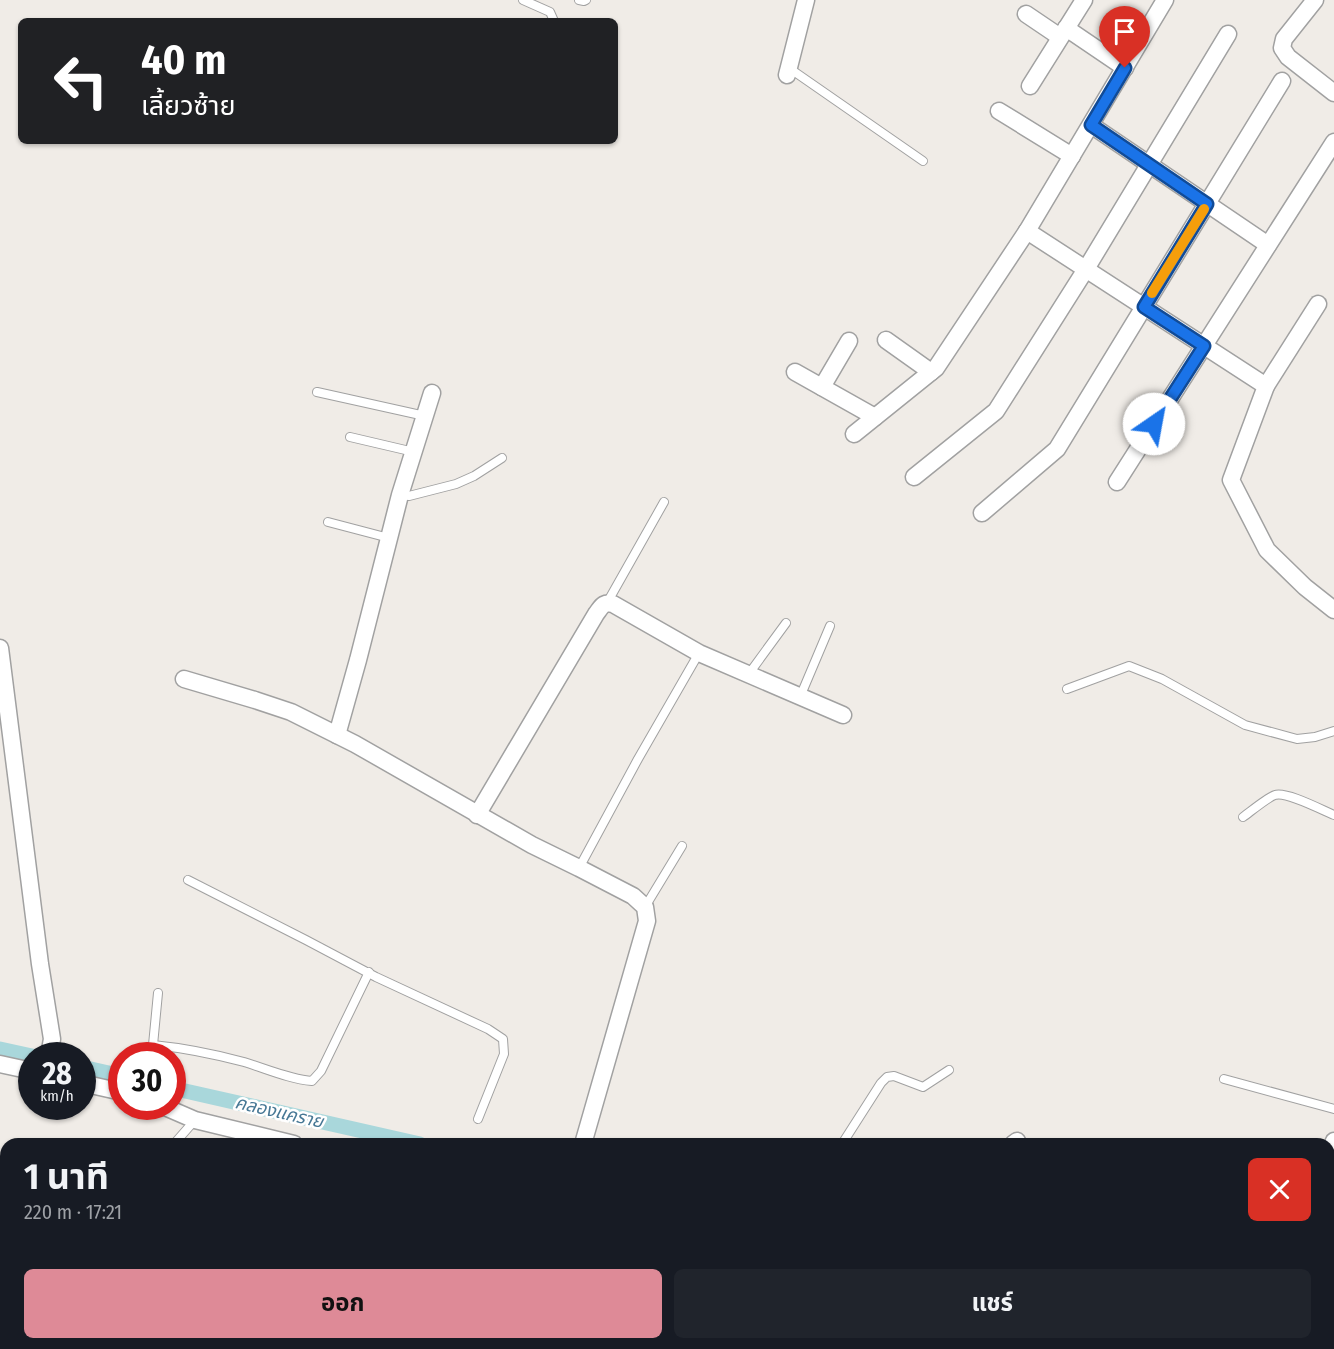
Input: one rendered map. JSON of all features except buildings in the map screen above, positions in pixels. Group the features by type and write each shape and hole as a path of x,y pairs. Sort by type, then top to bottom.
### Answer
{"street":[{"path":"788,72 806,0"},
{"path":"1030,86 1083,0"},
{"path":"854,434 936,368 1027,231 1165,0"},
{"path":"1315,0 1284,39 1282,48 1288,57 1334,93"},
{"path":"1026,14 1125,68"},
{"path":"914,477 996,411 1086,269 1228,34"},
{"path":"982,513 1057,449 1282,81"},
{"path":"999,111 1072,156"},
{"path":"1091,125 1268,245"},
{"path":"1117,483 1334,142"},
{"path":"1027,231 1266,386"},
{"path":"1318,304 1266,386 1231,480 1267,550 1305,587 1334,610"},
{"path":"886,340 931,372"},
{"path":"822,387 849,341"},
{"path":"795,372 875,417"},
{"path":"337,735 400,495 432,393"},
{"path":"477,814 596,614 607,603 614,604 699,653 843,715"},
{"path":"0,648 50,1042"},
{"path":"184,679 291,712 337,735 532,845 633,897 645,907 647,921 585,1138"},
{"path":"0,1064 18,1068"},
{"path":"186,1116 269,1138"}],"lane":[{"path":"523,0 550,12 553,18"},
{"path":"579,0 586,0"},
{"path":"788,72 923,161"},
{"path":"317,392 425,416"},
{"path":"350,437 414,452"},
{"path":"400,495 409,496 456,484 474,476 502,458"},
{"path":"607,603 664,502"},
{"path":"328,522 389,538"},
{"path":"748,675 786,623"},
{"path":"800,697 830,626"},
{"path":"579,868 699,653"},
{"path":"1067,689 1130,666 1162,679 1245,725 1297,739 1315,737 1334,731"},
{"path":"1243,817 1275,795 1282,794 1334,815"},
{"path":"645,907 682,846"},
{"path":"188,880 369,972 488,1029 503,1039 504,1054 478,1119"},
{"path":"186,1049 243,1062 299,1080 312,1081 321,1071 369,972"},
{"path":"153,1042 158,993"},
{"path":"846,1138 887,1077 894,1076 923,1087 949,1070"},
{"path":"1224,1079 1334,1109"},
{"path":"179,1138 195,1120"}],"waterway":[{"name":"คลองเเคราย","path":"0,1049 18,1053"},
{"name":"คลองเเคราย","path":"96,1070 108,1073"},
{"name":"คลองเเคราย","path":"186,1091 393,1138"}],"slow traffic":[{"path":"1152,293 1204,209"}],"route":[{"path":"1125,68 1091,125 1207,204 1144,307 1204,346 1154,424"}]}
